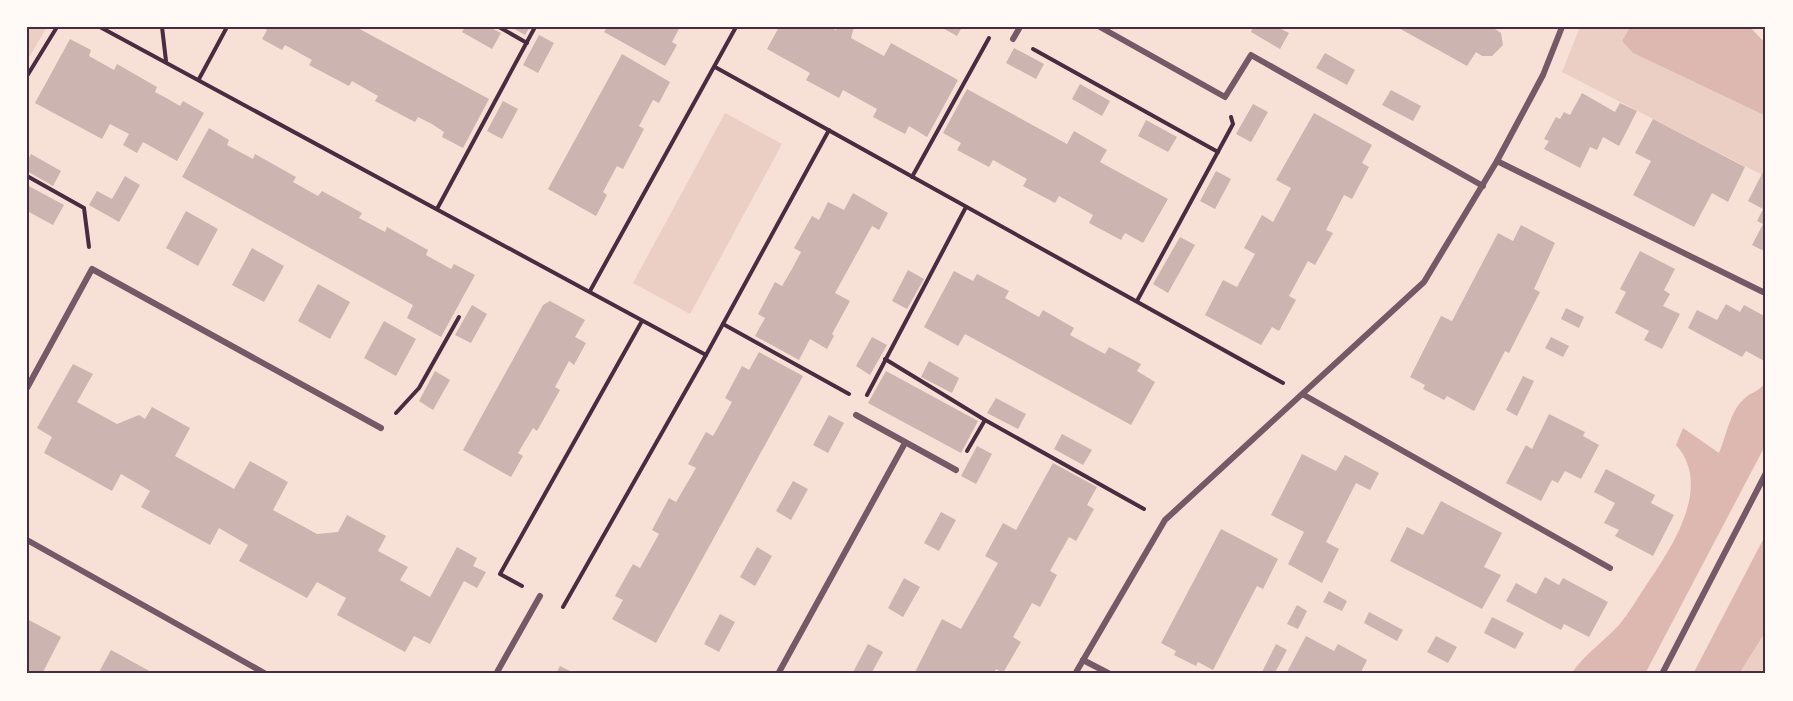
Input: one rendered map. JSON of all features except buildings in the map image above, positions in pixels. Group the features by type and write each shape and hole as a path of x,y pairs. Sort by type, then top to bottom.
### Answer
{"street":[{"path":"1013,39 1020,27"},
{"path":"1100,27 1225,97 1251,55 1483,186"},
{"path":"1075,674 1165,520 1304,395 1424,282 1497,161 1543,75 1563,27"},
{"path":"1497,161 1763,292"},
{"path":"27,388 92,269 381,428"},
{"path":"1304,395 1610,568"},
{"path":"856,415 956,470"},
{"path":"778,674 905,443"},
{"path":"1662,674 1766,473"},
{"path":"27,540 266,674"},
{"path":"496,674 540,596"},
{"path":"1083,660 1110,674"}],"path":[{"path":"27,76 57,27"},
{"path":"100,27 706,355"},
{"path":"162,27 166,61"},
{"path":"199,79 227,27"},
{"path":"499,27 527,43"},
{"path":"437,209 535,27"},
{"path":"590,291 736,27"},
{"path":"912,177 994,29"},
{"path":"1013,39 1218,152"},
{"path":"714,67 1304,395"},
{"path":"1137,301 1233,124 1225,97"},
{"path":"642,321 500,574 563,607 706,355 829,130"},
{"path":"27,176 84,208 92,269"},
{"path":"856,415 966,207"},
{"path":"381,428 419,388 459,317"},
{"path":"723,324 863,402"},
{"path":"885,359 985,420 1165,520"},
{"path":"956,470 985,420"}],"shaded area":[{"path":"27,27 47,27 27,61"},
{"path":"1580,27 1630,27 1622,41 1633,53 1766,116 1766,177 1562,72"},
{"path":"1630,27 1750,27 1766,44 1766,116 1633,53 1622,41"},
{"path":"725,113 782,144 690,314 633,283"},
{"path":"1766,381 1766,444 1645,674 1571,674 1623,620 1676,537 1689,499 1691,480 1687,462 1676,445 1683,428 1719,453 1735,410 1747,396"},
{"path":"1766,534 1766,631 1739,674 1693,674"},
{"path":"1766,631 1766,674 1739,674"}]}
